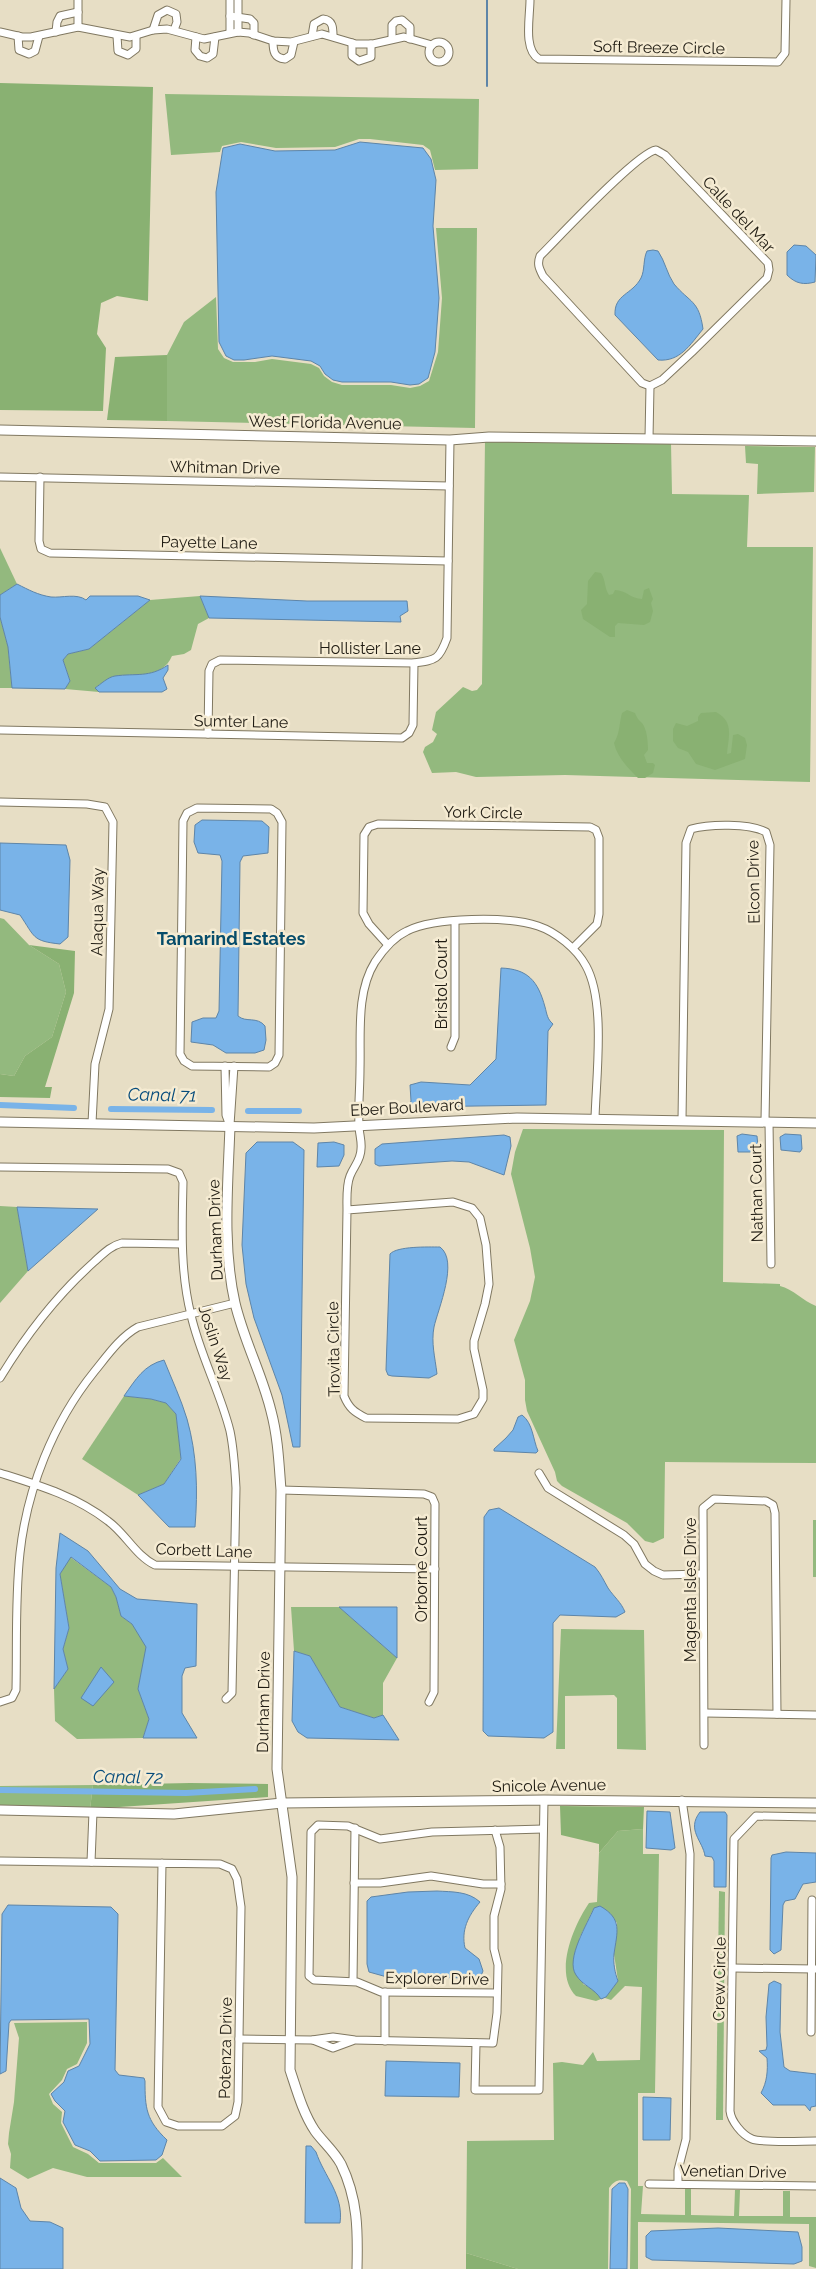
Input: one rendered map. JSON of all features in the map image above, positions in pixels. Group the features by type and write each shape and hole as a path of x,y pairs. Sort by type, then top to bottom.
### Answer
{"street":[{"path":"78,0 78,27"},
{"path":"230,0 234,16 234,33"},
{"path":"234,16 238,0"},
{"name":"Soft Breeze Circle","path":"530,0 530,48 533,55 539,59 778,62 785,53 786,0"},
{"path":"153,30 158,15 167,10 176,14 177,22 174,30"},
{"path":"56,32 60,16 78,12"},
{"path":"234,16 252,21 254,35"},
{"path":"312,36 314,24 323,19 330,21 333,36"},
{"path":"392,38 392,25 396,21 402,20 410,26 410,38"},
{"path":"0,25 0,32 18,36 39,36 78,27 117,36 136,36 153,30 174,30 196,38 234,33 254,35 273,41 294,42 322,34 352,43 371,44 392,38 410,38 432,45"},
{"path":"18,36 19,50 28,54 35,51 39,36"},
{"path":"117,36 118,51 128,55 136,49 136,36"},
{"path":"196,38 194,45 197,54 207,58 213,54 215,37"},
{"path":"273,41 275,54 279,58 286,59 291,55 294,42"},
{"path":"352,43 352,56 359,61 371,56 371,44"},
{"name":"Calle del Mar","path":"656,150 665,155 768,262 769,270 766,278 692,352 662,380 650,386 642,383 543,276 538,267 538,261 540,256 626,171 646,154 656,150"},
{"path":"650,386 650,438"},
{"name":"West Florida Avenue","path":"0,430 450,440 489,437 816,441"},
{"name":"Hollister Lane","path":"208,734 209,670 212,664 220,660 414,663 436,660 442,653 447,638 450,440"},
{"name":"Whitman Drive","path":"0,477 449,486"},
{"name":"Payette Lane","path":"40,477 39,541 41,548 50,553 448,561"},
{"name":"Sumter Lane","path":"0,730 402,738 409,733 412,725 414,663"},
{"name":"Alaqua Way","path":"0,802 105,806 113,822 109,1009 95,1064 92,1123"},
{"path":"197,808 271,810 277,813 282,822 279,1055 275,1063 269,1067 225,1066 192,1066 184,1061 180,1054 183,821 187,813 197,808"},
{"name":"York Circle","path":"388,945 369,924 364,913 364,834 369,827 378,824 590,827 596,830 599,838 600,914 597,924 572,948"},
{"name":"Elcon Drive","path":"682,1120 686,843 691,829 701,826 757,827 766,832 770,845 767,1122"},
{"name":"Trovita Circle","path":"347,1210 453,1202 472,1208 480,1218 486,1245 488,1284 486,1304 474,1341 483,1390 480,1407 474,1414 458,1419 366,1418 355,1412 348,1405 344,1396 347,1210 348,1184 350,1175 358,1163 361,1149 359,1125 362,1009 366,983 375,963 388,945 407,931 432,922 514,920 538,926 572,948 586,965 595,985 598,1008 595,1119"},
{"name":"Bristol Court","path":"451,1047 455,1037 454,921"},
{"path":"225,1066 226,1115 230,1126"},
{"path":"230,1126 234,1066"},
{"name":"Eber Boulevard","path":"0,1122 314,1128 464,1119 682,1120 816,1124"},
{"name":"Nathan Court","path":"767,1122 771,1264"},
{"name":"Durham Drive","path":"230,1126 226,1215 230,1277 244,1339 271,1411 278,1448 281,1490 277,1770 292,1877 292,2039 290,2070 299,2097 316,2132 340,2162 355,2201 358,2223 357,2269"},
{"name":"Joslin Way","path":"0,1167 168,1169 179,1173 183,1182 181,1244 191,1314 199,1346 215,1384 230,1432 236,1488 232,1693 226,1699"},
{"path":"0,1378 20,1346 46,1311 80,1275 113,1246 122,1243 181,1244"},
{"path":"0,1702 12,1698 16,1690 20,1554 35,1484 64,1417 83,1385 128,1332 138,1327 235,1303"},
{"name":"Corbett Lane","path":"0,1473 35,1484 82,1503 109,1521 128,1539 146,1561 155,1565 435,1570"},
{"path":"538,1473 548,1488 624,1535 634,1544 646,1564 654,1571 663,1575 702,1574"},
{"name":"Orborne Court","path":"281,1490 424,1494 432,1497 435,1504 434,1692 429,1702"},
{"name":"Magenta Isles Drive","path":"704,1745 703,1508 714,1499 766,1501 772,1505 775,1513 777,1714"},
{"path":"705,1713 816,1715"},
{"path":"476,2042 475,2090 539,2090 544,1800"},
{"path":"678,2184 678,2170 686,2139 689,1864 682,1800"},
{"name":"Snicole Avenue","path":"0,1810 174,1814 282,1803 682,1800 816,1803"},
{"path":"91,1862 93,1812"},
{"name":"Crew Circle","path":"816,1817 756,1816 734,1840 730,2111 732,2120 745,2134 754,2140 816,2141"},
{"name":"Explorer Drive","path":"495,1830 500,1847 501,1884 494,1916 494,1949 498,1965 497,1993 385,1992 352,1981 314,1980 309,1976 311,1832 318,1825 348,1826 380,1839 432,1832 479,1832 495,1830 543,1829"},
{"path":"352,1981 355,1828"},
{"name":"Potenza Drive","path":"0,1861 91,1862 162,1863 220,1864 232,1869 237,1879 241,1907 238,2102 235,2116 222,2126 178,2126 166,2122 158,2107 162,1863"},
{"path":"354,1883 380,1883 431,1876 483,1884 501,1884"},
{"path":"811,2032 814,1969 812,1900"},
{"path":"733,1968 814,1969"},
{"path":"385,1992 385,2041"},
{"path":"239,2039 312,2040 333,2037 355,2040 493,2043 497,1993"},
{"path":"312,2040 333,2048 355,2040"},
{"name":"Venetian Drive","path":"649,2184 816,2186"}],"green space":[{"path":"0,83 153,87 148,301 117,296 101,303 97,334 106,348 103,411 0,410"},
{"path":"165,94 479,99 478,169 435,170 430,150 423,145 370,139 359,139 335,147 276,148 241,142 222,146 220,152 171,155"},
{"path":"436,228 477,228 475,428 167,421 167,355 184,322 216,297 218,349 224,358 233,362 255,362 272,359 311,364 319,368 324,376 332,382 342,385 391,385 410,388 420,386 429,381 438,352 442,298"},
{"path":"167,355 167,421 107,420 115,357"},
{"path":"485,440 671,443 672,494 749,495 747,547 813,547 810,782 565,775 476,777 456,772 432,773 423,752 425,747 433,742 437,734 432,730 436,712 463,687 472,691 477,690 482,684"},
{"path":"745,446 815,447 814,492 757,494 758,464 746,463"},
{"path":"0,548 17,584 0,595"},
{"path":"595,572 601,573 609,595 613,594 615,590 619,590 635,598 642,599 644,590 649,588 653,599 651,603 653,611 650,622 644,625 618,623 615,626 615,637 610,637 583,619 581,610 587,604 588,581"},
{"path":"200,596 209,618 198,624 191,650 184,654 172,656 162,669 155,672 111,678 95,688 99,692 65,689 70,681 63,660 68,654 89,649 150,600"},
{"path":"0,617 8,647 12,688 0,688"},
{"path":"627,710 635,713 644,726 648,750 644,755 647,763 655,765 653,773 645,778 638,778 627,766 620,758 614,743 622,713"},
{"path":"716,712 722,716 728,725 727,754 731,753 733,735 738,734 745,738 747,745 745,759 715,770 696,764 688,752 678,748 673,741 673,729 676,723 687,726 698,721 701,713"},
{"path":"0,918 4,919 29,945 59,964 66,992 52,1037 25,1056 14,1076 0,1074"},
{"path":"29,945 75,951 74,993 45,1087 52,1087 50,1098 0,1097 0,1074 14,1076 25,1056 52,1037 66,992 59,964"},
{"path":"523,1129 724,1130 723,1282 780,1284 780,1286 816,1306 816,1463 665,1462 664,1538 653,1543 645,1541 627,1523 562,1486 557,1481 555,1472 527,1411 525,1380 514,1340 530,1301 535,1277 530,1248 511,1174 515,1152"},
{"path":"0,1206 17,1207 28,1271 0,1303"},
{"path":"124,1396 166,1403 176,1414 181,1458 164,1484 138,1495 82,1459"},
{"path":"813,1520 816,1520 816,1577 813,1577"},
{"path":"70,1557 111,1587 121,1616 132,1624 147,1647 138,1689 149,1719 143,1738 77,1739 55,1721 54,1689 68,1669 63,1649 69,1628 60,1574"},
{"path":"291,1607 339,1607 397,1658 383,1683 383,1715 374,1718 340,1707 310,1656 294,1651"},
{"path":"561,1629 644,1630 646,1750 617,1749 617,1698 614,1695 565,1696 565,1749 556,1749"},
{"path":"268,1784 268,1797 90,1809 93,1785"},
{"path":"93,1785 90,1809 0,1806 0,1786"},
{"path":"560,1806 644,1807 643,1829 618,1831 599,1853 599,1844 561,1835"},
{"path":"643,1829 643,1854 659,1854 655,2093 638,2093 638,2186 643,2186 641,2214 685,2215 685,2189 691,2189 691,2215 734,2216 735,2190 740,2190 739,2216 783,2216 783,2191 790,2191 790,2217 816,2217 816,2268 809,2266 809,2224 638,2222 638,2269 630,2269 631,2189 627,2181 621,2180 615,2182 609,2188 608,2269 518,2269 466,2253 467,2141 554,2140 553,2063 562,2062 583,2065 593,2052 597,2061 640,2060 642,1987 625,1986 611,2000 605,1998 618,1981 614,1954 617,1923 608,1912 594,1908 579,1939 583,1984 596,1991 601,1999 596,2001 576,1996 569,1986 566,1975 566,1962 572,1936 583,1912 589,1903 597,1902 599,1853 618,1831"},
{"path":"719,1891 725,1892 723,2120 716,2120"},
{"path":"87,2022 87,2043 77,2064 67,2069 62,2080 49,2094 53,2104 62,2112 61,2123 73,2147 88,2154 99,2163 156,2163 163,2158 182,2177 87,2177 53,2168 28,2179 10,2168 11,2154 8,2144 14,2102 19,2038 14,2023"},
{"path":"466,2253 518,2269 466,2269"}],"water":[{"path":"360,142 423,148 431,159 436,180 433,226 439,298 435,352 428,378 419,384 410,385 391,382 342,382 333,380 325,374 320,366 311,361 272,356 234,360 226,356 219,342 216,192 223,148 240,144 275,151 335,150"},
{"path":"794,245 806,246 816,255 815,282 800,283 787,275 787,252"},
{"path":"647,251 658,251 674,284 696,307 703,329 684,351 666,360 658,360 615,315 617,303 641,278"},
{"path":"17,584 38,594 51,597 74,596 86,600 90,596 138,596 150,600 89,649 68,654 63,660 70,681 65,689 12,688 8,647 0,617 0,595"},
{"path":"200,596 307,601 407,601 408,611 400,616 401,622 209,618"},
{"path":"168,665 168,670 163,678 167,689 162,692 99,692 95,688 112,677 155,672"},
{"path":"202,820 262,821 269,827 268,853 243,856 240,862 238,1016 244,1019 259,1021 265,1026 266,1040 264,1050 255,1053 226,1053 213,1045 191,1042 192,1022 203,1018 216,1018 219,1011 222,861 220,855 198,853 194,842 195,825"},
{"path":"0,843 66,845 70,860 68,937 60,944 35,937 20,915 0,910"},
{"path":"501,968 525,974 535,983 553,1024 548,1031 546,1105 409,1107 411,1101 410,1085 421,1082 470,1085 496,1059"},
{"path":"742,1134 757,1136 758,1147 755,1152 738,1152 737,1136"},
{"path":"785,1134 801,1135 802,1149 800,1152 781,1150 780,1137"},
{"path":"504,1135 510,1137 511,1146 504,1175 469,1162 452,1161 379,1166 375,1164 375,1149 382,1144"},
{"path":"257,1142 293,1142 304,1150 300,1447 293,1447 282,1395 254,1318 246,1284 242,1245 246,1153"},
{"path":"334,1142 344,1145 344,1155 339,1166 317,1167 318,1143"},
{"path":"17,1207 98,1209 28,1271"},
{"path":"440,1247 448,1263 448,1274 433,1333 437,1374 429,1378 388,1375 386,1370 390,1254 406,1248"},
{"path":"164,1360 185,1412 193,1445 196,1486 195,1527 169,1527 138,1495 164,1484 181,1459 176,1414 166,1403 124,1396 146,1369"},
{"path":"522,1415 531,1427 538,1451 536,1453 494,1451 513,1430 518,1417"},
{"path":"499,1508 595,1567 625,1612 616,1617 560,1615 553,1623 553,1732 544,1738 488,1736 483,1731 484,1517 489,1510"},
{"path":"60,1533 88,1551 120,1589 137,1599 197,1604 196,1666 185,1668 182,1676 182,1713 197,1738 143,1738 149,1719 138,1689 146,1647 132,1624 121,1616 111,1587 71,1557 60,1574 69,1628 63,1649 68,1669 54,1689 56,1568"},
{"path":"339,1607 397,1607 397,1658"},
{"path":"294,1651 310,1656 340,1707 374,1718 383,1715 399,1740 307,1738 298,1732 292,1721"},
{"path":"101,1667 114,1682 93,1706 81,1698"},
{"path":"647,1811 670,1812 675,1848 671,1850 646,1848"},
{"path":"700,1812 725,1812 727,1815 726,1887 714,1887 714,1861 712,1857 705,1856 695,1830 696,1818"},
{"path":"786,1852 816,1853 816,1882 803,1884 795,1899 785,1901 783,1905 781,1950 774,1954 770,1950 771,1858 772,1855"},
{"path":"437,1891 465,1894 480,1902 466,1924 464,1941 465,1948 479,1959 483,1971 480,1978 387,1977 369,1972 367,1964 367,1901 371,1897 408,1892"},
{"path":"8,1905 111,1907 118,1914 115,2070 119,2075 144,2078 148,2113 155,2126 167,2140 162,2155 156,2160 100,2161 90,2151 75,2145 63,2122 65,2111 51,2094 64,2082 68,2071 79,2066 90,2044 89,2019 11,2020 9,2023 6,2071 0,2074 2,1914"},
{"path":"600,1906 612,1916 617,1927 614,1961 618,1981 606,1997 601,1999 579,1979 573,1968 575,1951 579,1941 594,1908"},
{"path":"774,1981 781,1984 780,2032 784,2067 790,2071 816,2074 816,2106 811,2107 810,2111 805,2105 773,2105 761,2093 766,2081 767,2058 759,2051 766,2050 767,2046 766,2017 769,1984"},
{"path":"386,2061 460,2063 459,2097 385,2096"},
{"path":"643,2097 671,2098 670,2140 643,2140"},
{"path":"306,2146 311,2146 316,2152 336,2195 339,2203 340,2223 305,2223"},
{"path":"0,2178 16,2188 21,2208 30,2221 50,2222 63,2228 63,2269 0,2269"},
{"path":"619,2183 625,2183 628,2189 627,2269 610,2269 612,2189"},
{"path":"718,2228 798,2232 802,2247 802,2261 794,2264 652,2260 646,2257 646,2236 651,2231"}],"waterway":[{"path":"487,0 487,86"},
{"name":"Canal 71","path":"0,1105 74,1108"},
{"name":"Canal 71","path":"111,1109 212,1110"},
{"name":"Canal 71","path":"248,1111 299,1111"},
{"name":"Canal 72","path":"0,1790 186,1793 255,1789"}],"district":[{"name":"Tamarind Estates","path":"231,939"}]}
